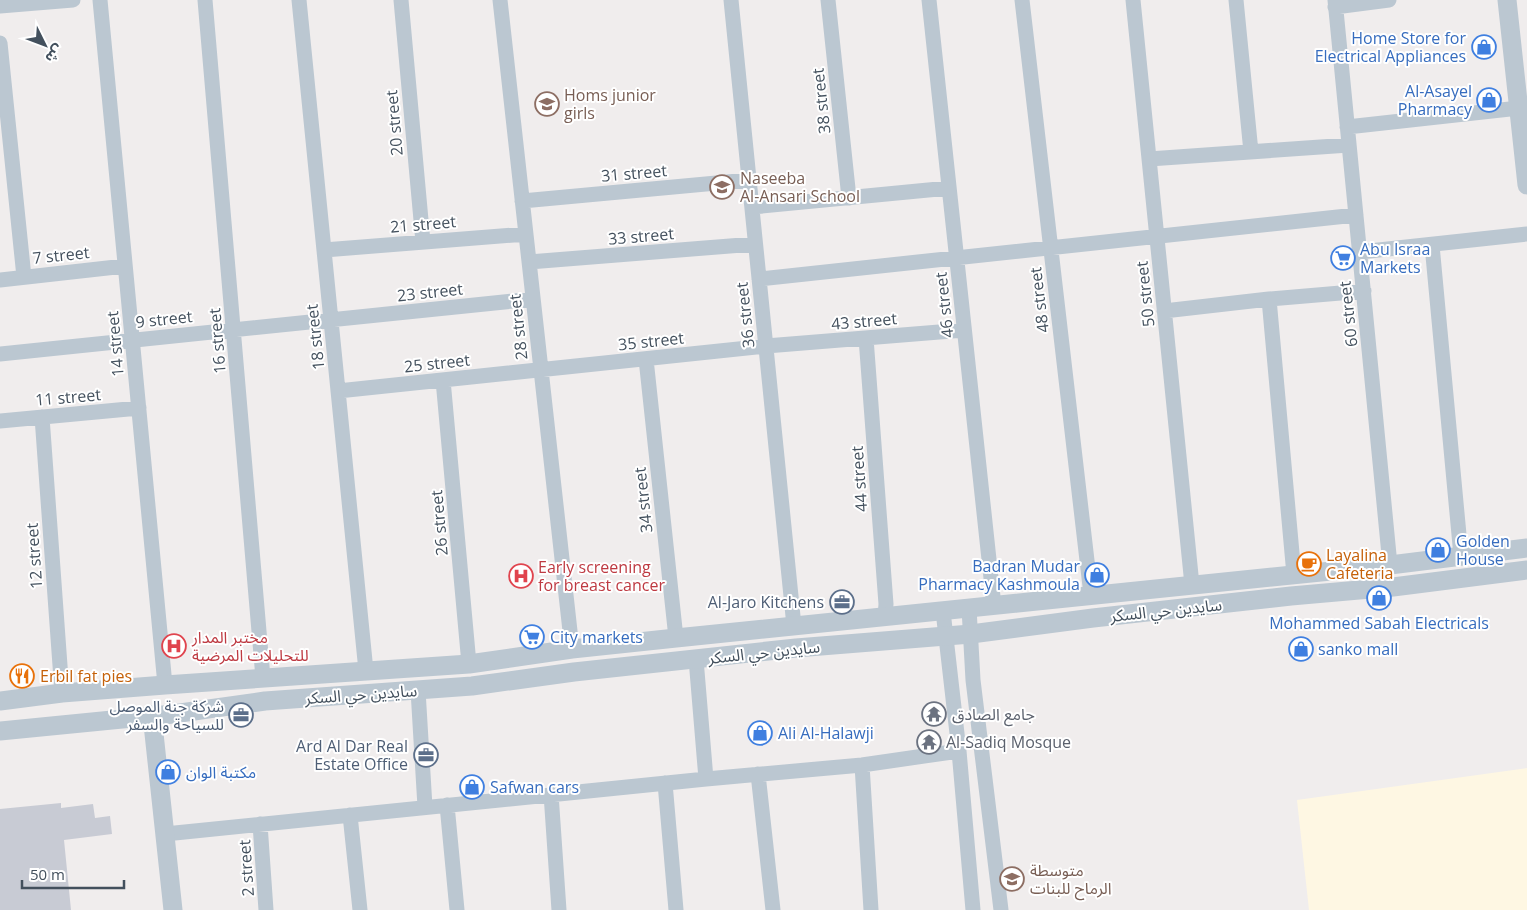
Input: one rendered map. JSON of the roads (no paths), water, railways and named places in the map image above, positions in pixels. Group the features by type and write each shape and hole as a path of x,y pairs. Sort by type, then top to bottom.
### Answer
{"street":[{"path":"0,6 73,0"},
{"name":"14 street","path":"100,0 165,684"},
{"name":"16 street","path":"205,0 263,678"},
{"name":"18 street","path":"299,0 366,671"},
{"name":"20 street","path":"401,0 423,242"},
{"name":"28 street","path":"500,0 572,649"},
{"name":"36 street","path":"731,0 794,626"},
{"name":"38 street","path":"828,0 849,198"},
{"name":"46 street","path":"929,0 994,606"},
{"name":"48 street","path":"1022,0 1091,595"},
{"name":"50 street","path":"1132,0 1192,585"},
{"path":"1236,0 1251,152"},
{"path":"1335,3 1389,0"},
{"path":"1507,0 1527,185"},
{"name":"60 street","path":"1335,3 1390,565"},
{"path":"0,44 24,277"},
{"path":"1348,127 1519,108"},
{"path":"1148,159 1349,145"},
{"name":"31 street","path":"522,201 749,180"},
{"path":"752,207 949,188"},
{"path":"759,279 1356,215"},
{"name":"21 street","path":"324,250 526,234"},
{"path":"1360,252 1527,234"},
{"name":"33 street","path":"529,262 755,244"},
{"path":"1432,245 1461,556"},
{"name":"7 street","path":"0,280 126,266"},
{"path":"1164,311 1364,291"},
{"name":"23 street","path":"331,319 533,299"},
{"path":"1269,299 1294,575"},
{"name":"9 street","path":"0,354 331,319"},
{"name":"43 street","path":"766,346 964,330"},
{"name":"44 street","path":"866,338 886,604 885,617"},
{"name":"35 street","path":"541,369 766,346"},
{"name":"34 street","path":"646,359 676,638"},
{"name":"25 street","path":"338,391 541,369"},
{"name":"26 street","path":"443,380 470,664"},
{"name":"11 street","path":"0,421 139,408"},
{"name":"12 street","path":"42,417 62,693"},
{"name":"سايدين حي السكر","path":"0,701 62,693 165,684 470,664 572,649 1390,565 1527,548"},
{"name":"سايدين حي السكر","path":"0,731 265,701 472,686 574,672 696,659 887,640 971,634 1093,618 1291,596 1393,588 1527,570"},
{"path":"969,608 973,680 1001,910"},
{"path":"943,611 973,910"},
{"path":"696,659 706,779"},
{"path":"418,690 425,807"},
{"path":"152,715 173,910"},
{"path":"165,834 551,794 862,765 958,751"},
{"path":"862,765 871,910"},
{"path":"758,774 773,910"},
{"path":"666,783 676,910"},
{"path":"551,794 559,910"},
{"path":"447,805 457,910"},
{"path":"350,815 360,910"},
{"name":"2 street","path":"260,824 266,910"}],"place":[{"name":"Home Store for Electrical Appliances","path":"1484,47"},
{"name":"Al-Asayel Pharmacy","path":"1489,100"},
{"name":"Homs junior girls","path":"547,104"},
{"name":"Naseeba Al-Ansari School","path":"722,187"},
{"name":"Abu Israa Markets","path":"1343,258"},
{"name":"Golden House","path":"1438,550"},
{"name":"Layalina Cafeteria","path":"1309,564"},
{"name":"Badran Mudar Pharmacy Kashmoula","path":"1097,575"},
{"name":"Early screening for breast cancer","path":"521,576"},
{"name":"Mohammed Sabah Electricals","path":"1379,598"},
{"name":"Al-Jaro Kitchens","path":"842,602"},
{"name":"City markets","path":"532,637"},
{"name":"مختبر المدار للتحليلات المرضية","path":"174,646"},
{"name":"sanko mall","path":"1301,649"},
{"name":"Erbil fat pies","path":"22,676"},
{"name":"جامع الصادق","path":"934,714"},
{"name":"شركة جنة الموصل للسياحة والسفر","path":"241,715"},
{"name":"Ali Al-Halawji","path":"760,733"},
{"name":"Al-Sadiq Mosque","path":"929,742"},
{"name":"Ard Al Dar Real Estate Office","path":"426,755"},
{"name":"مكتبة الوان","path":"168,772"},
{"name":"Safwan cars","path":"472,787"},
{"name":"متوسطة الرماح للبنات","path":"1012,879"}]}
